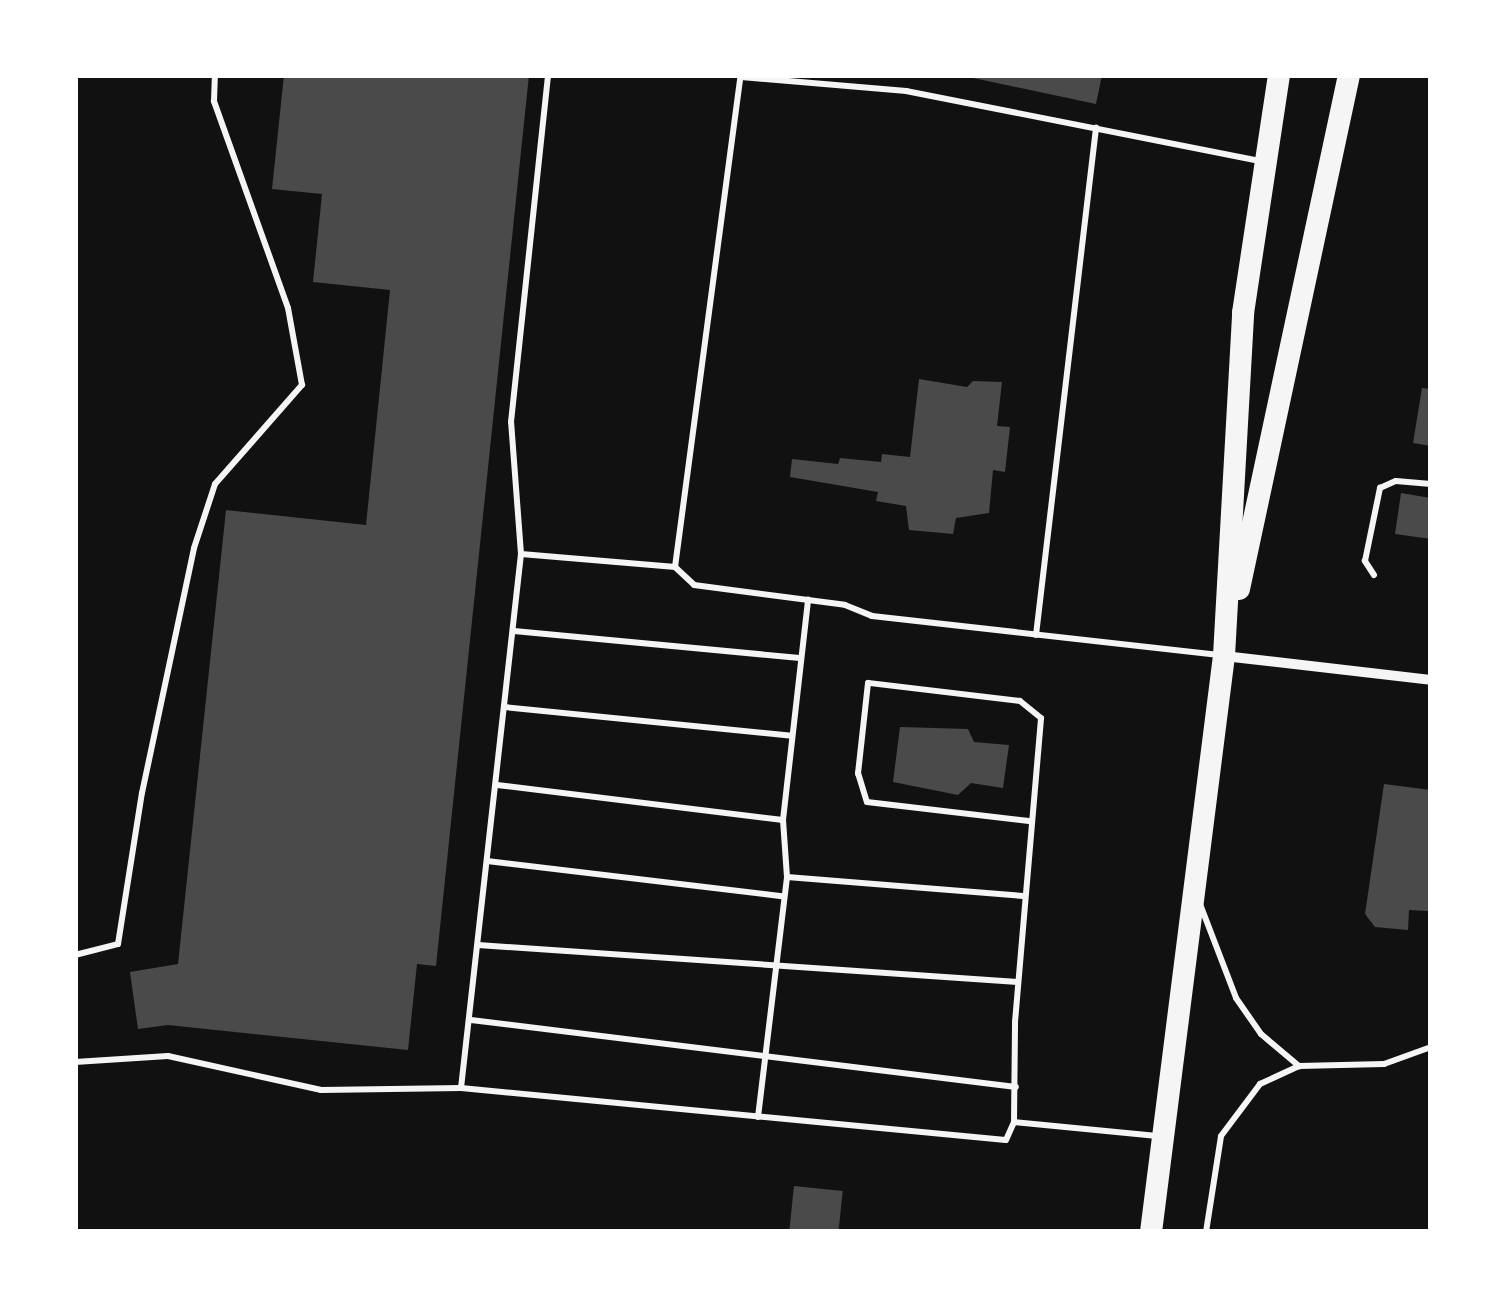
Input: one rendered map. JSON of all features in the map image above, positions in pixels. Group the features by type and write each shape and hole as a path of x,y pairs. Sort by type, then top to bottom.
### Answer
{"highway":[{"path":"1152,1232 1224,656 1243,313 1262,162 1279,75"},
{"path":"1224,656 1349,75"}],"street":[{"path":"1224,656 1431,680"}],"lane":[{"path":"75,955 118,944 142,793 194,548 215,484 302,385 288,308 214,101 214,75"},
{"path":"461,1088 521,554 511,422 548,75"},
{"path":"674,567 741,76 852,79 1262,162"},
{"path":"1036,635 1096,128"},
{"path":"1374,575 1365,560 1380,488 1396,481 1431,484"},
{"path":"521,554 674,567 694,585 808,599 872,616 1224,656"},
{"path":"758,1117 786,877 783,820 808,599"},
{"path":"514,631 800,658"},
{"path":"75,1062 168,1056 321,1090 461,1088 1006,1140 1014,1122 1018,982 1029,821 1041,718 1020,701 868,684 858,773 867,802 1029,821"},
{"path":"504,708 792,736"},
{"path":"497,785 783,820"},
{"path":"487,861 782,896"},
{"path":"786,877 1024,896"},
{"path":"1194,888 1236,998 1261,1034 1299,1066"},
{"path":"478,945 1018,982"},
{"path":"471,1020 1016,1087"},
{"path":"1206,1232 1222,1136 1260,1084 1299,1066 1384,1064 1431,1047"},
{"path":"1014,1122 1162,1136"}],"building":[{"path":"284,75 529,75 436,966 417,964 408,1050 168,1025 138,1029 130,972 178,964 226,510 366,525 390,290 313,282 322,194 272,189"},
{"path":"959,75 1102,75 1096,104"},
{"path":"919,379 967,387 973,381 1002,382 997,426 1010,427 1005,472 993,470 989,513 956,518 953,534 909,530 906,506 876,501 878,492 790,477 792,459 838,464 840,458 881,462 882,454 910,457"},
{"path":"1422,388 1431,389 1431,446 1413,443"},
{"path":"1401,493 1431,498 1431,539 1395,534"},
{"path":"900,727 968,729 974,742 1009,745 1003,788 971,783 958,795 893,782"},
{"path":"1384,784 1431,790 1428,911 1409,910 1408,930 1375,927 1365,914"},
{"path":"794,1186 843,1191 838,1232 789,1232"}]}
